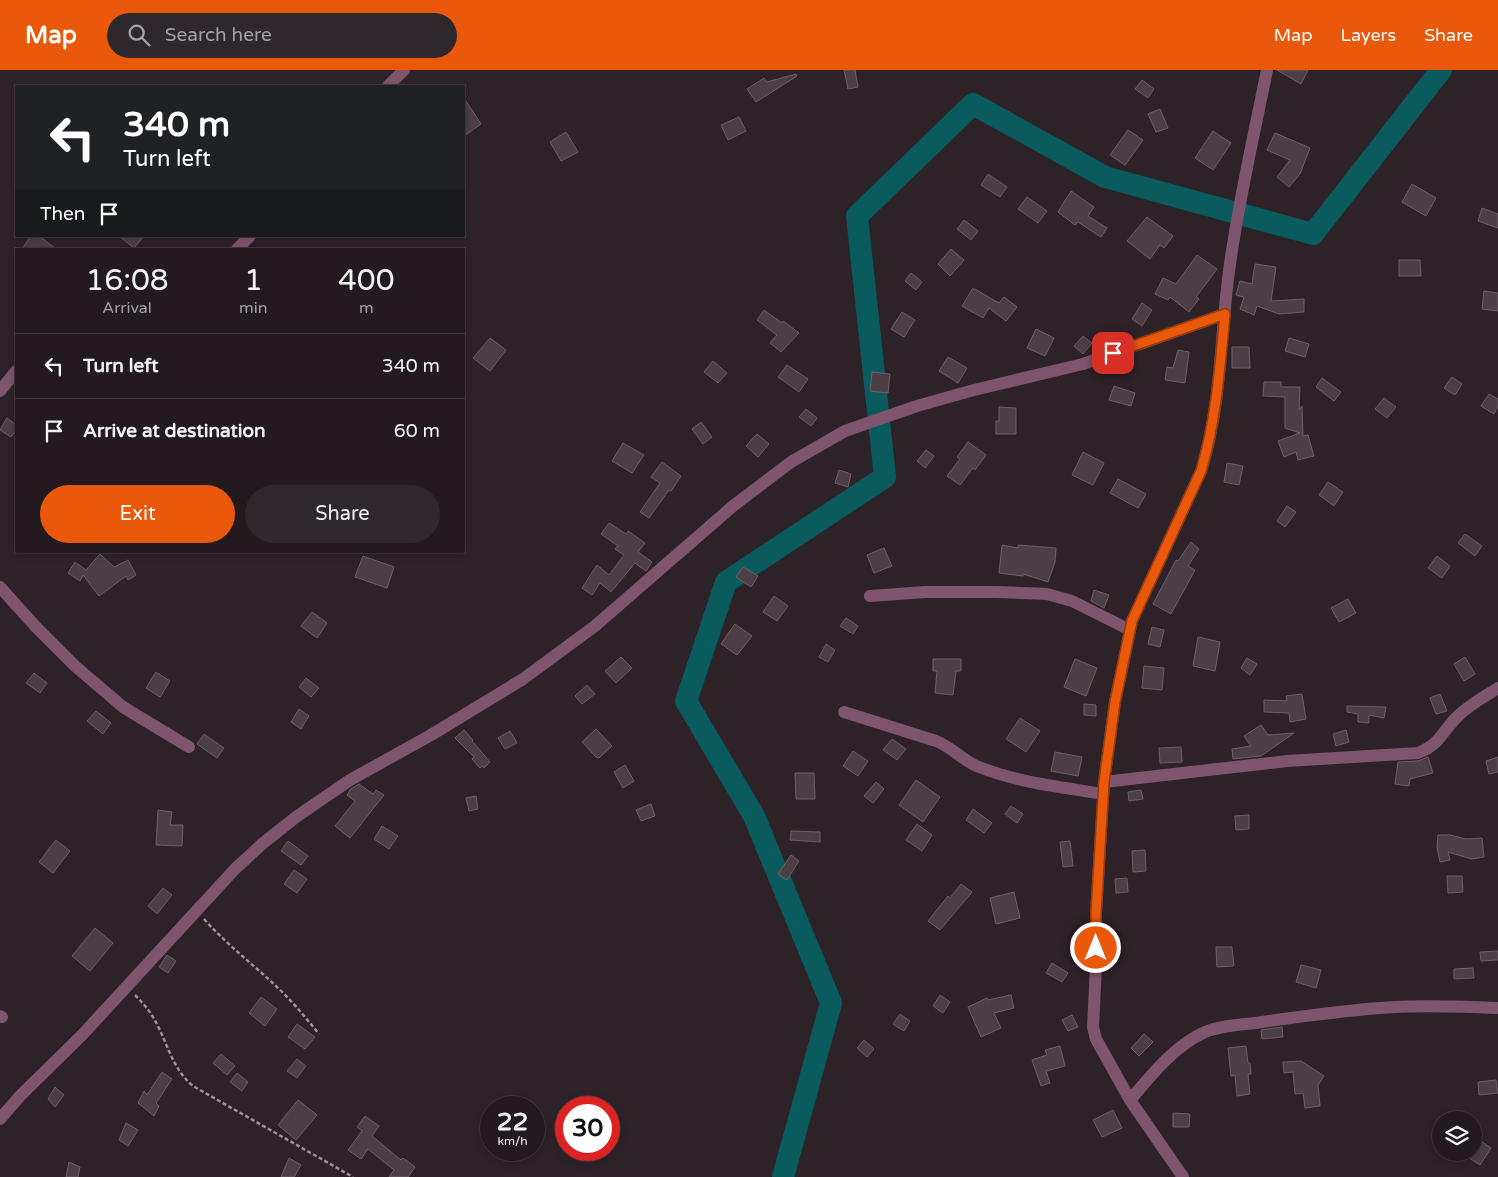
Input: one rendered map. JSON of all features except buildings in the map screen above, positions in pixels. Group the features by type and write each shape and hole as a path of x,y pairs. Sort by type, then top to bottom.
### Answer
{"street":[{"path":"389,85 404,70"},
{"path":"1183,1177 1130,1100 1101,1051 1093,1027 1096,913 1104,788 1115,702 1132,621 1201,471 1209,446 1220,370 1230,265 1240,203 1267,70"},
{"path":"239,248 249,237"},
{"path":"0,1119 20,1096 83,1034 235,869 262,844 296,817 350,780 432,735 523,678 595,626 733,506 791,462 845,430 917,406 974,390 1083,364 1225,314"},
{"path":"0,391 15,372"},
{"path":"0,587 35,626 76,666 123,707 189,747"},
{"path":"870,596 925,592 1047,594 1072,601 1130,630"},
{"path":"844,712 936,740 946,745 968,762 1020,780 1104,788 1287,761 1418,753 1431,747 1457,716 1498,688"},
{"path":"1130,1100 1162,1064 1191,1039 1204,1032 1218,1028 1394,1007 1498,1008"}],"path":[{"path":"196,911 221,938 278,987 319,1034"},
{"path":"127,987 143,1003 153,1017 178,1070 193,1086 353,1177"}],"waterway":[{"path":"783,1177 831,1003 754,816 686,701 726,582 885,477 857,216 973,104 1105,177 1313,234 1441,70"}],"route":[{"path":"1096,948 1096,913 1104,782 1115,702 1132,621 1201,471 1209,446 1220,370 1225,314 1113,353"}]}
